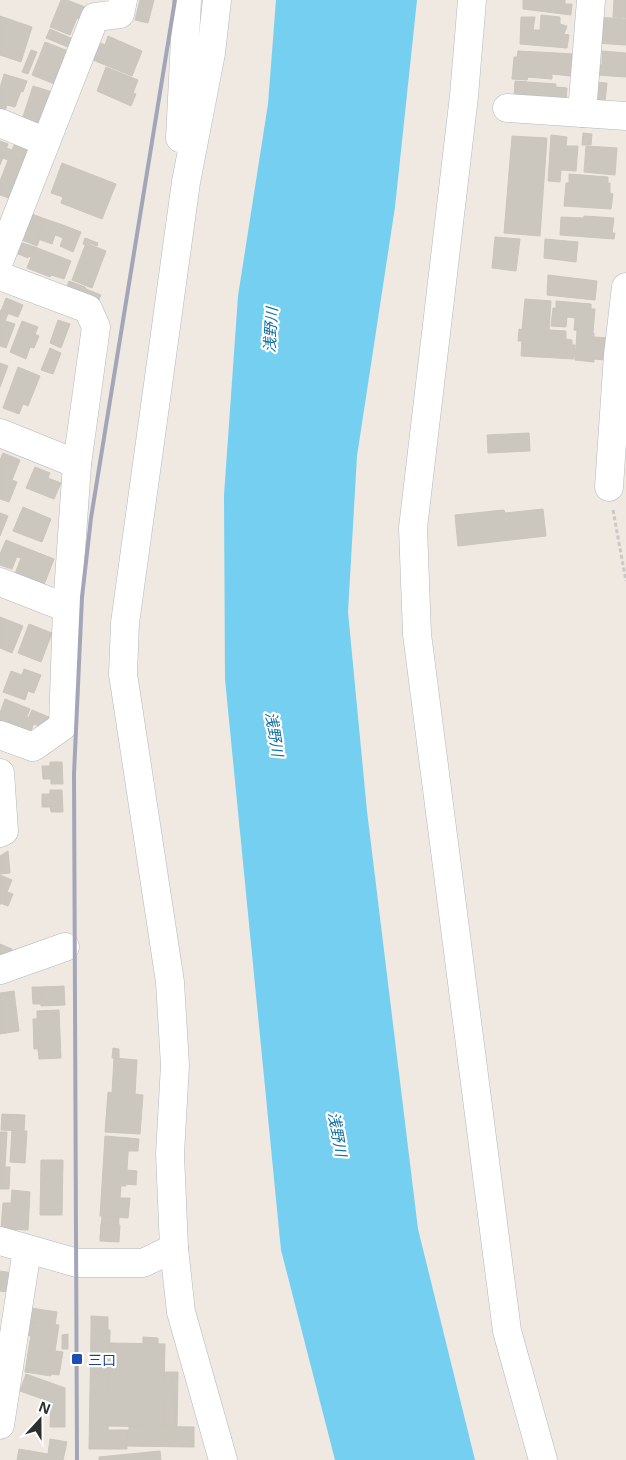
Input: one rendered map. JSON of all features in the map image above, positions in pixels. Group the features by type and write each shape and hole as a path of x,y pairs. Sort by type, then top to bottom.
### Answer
{"street":[{"path":"0,259 95,18 120,14 124,0"},
{"path":"186,182 179,163 188,0"},
{"path":"217,0 211,53 186,182 125,623 123,674 170,982 175,1065 170,1154 174,1248 181,1312 223,1460"},
{"path":"472,0 464,96 413,528 417,634 507,1331 542,1460"},
{"path":"582,113 591,0"},
{"path":"507,108 626,116"},
{"path":"0,123 46,142"},
{"path":"0,276 88,309 96,328 77,464 67,608 63,726 33,747 0,735"},
{"path":"611,496 626,287"},
{"path":"0,433 77,464"},
{"path":"0,582 67,608"},
{"path":"0,773 4,831 0,834"},
{"path":"0,970 66,947"},
{"path":"0,1241 77,1263 143,1263 174,1248"},
{"path":"0,1425 27,1250"}],"path":[{"path":"611,496 626,581"}],"water":[{"name":"浅野川","path":"276,0 417,0 395,207 357,456 348,612 367,811 418,1229 475,1460 335,1460 281,1250 225,679 224,495 238,296 268,104"}],"building":[{"path":"61,0 67,0 90,9 85,21 77,18 70,35 50,27"},
{"path":"140,0 154,0 148,23 135,20"},
{"path":"523,0 565,0 565,4 572,4 571,15 523,9"},
{"path":"614,0 626,0 626,18 613,17"},
{"path":"541,15 560,17 560,24 567,26 564,34 569,35 567,48 520,44 521,17 535,17 533,30 540,30"},
{"path":"0,16 32,27 21,62 0,55"},
{"path":"596,17 626,19 626,45 594,43"},
{"path":"50,29 73,39 70,48 46,38"},
{"path":"108,36 142,51 132,76 93,60 101,43 105,45"},
{"path":"45,42 71,52 57,85 32,75"},
{"path":"31,50 37,52 28,74 22,72"},
{"path":"518,51 557,53 555,69 552,69 552,79 528,77 527,80 512,79 514,57 517,57"},
{"path":"602,51 626,53 626,77 597,75 597,65 602,65"},
{"path":"557,53 572,54 570,76 552,74 553,69 555,69"},
{"path":"106,67 138,80 133,93 136,94 131,106 97,91"},
{"path":"4,74 27,81 15,107 7,105 2,120 0,119 0,88"},
{"path":"515,81 556,84 553,114 513,111"},
{"path":"592,82 607,83 605,102 590,101"},
{"path":"33,86 59,94 40,129 21,123"},
{"path":"556,87 567,88 565,111 554,109"},
{"path":"583,133 592,134 591,145 582,145"},
{"path":"551,135 567,137 566,146 578,146 576,171 561,170 560,182 548,181"},
{"path":"512,136 547,138 540,236 504,233"},
{"path":"0,141 8,144 0,165"},
{"path":"14,145 35,153 31,163 10,155"},
{"path":"586,146 617,148 615,175 584,172"},
{"path":"7,148 24,155 20,165 3,158"},
{"path":"10,155 31,163 17,201 0,195 0,181"},
{"path":"62,163 116,184 102,219 61,203 63,197 51,193"},
{"path":"569,174 608,177 610,193 613,194 611,209 564,206 566,183 569,183"},
{"path":"32,214 45,219 36,242 23,237"},
{"path":"584,216 614,218 612,233 615,233 614,239 560,235 561,217 584,218"},
{"path":"31,217 46,222 37,246 22,240"},
{"path":"45,219 63,225 58,236 55,235 52,244 38,239"},
{"path":"63,225 81,232 73,252 60,246 63,238 58,236"},
{"path":"495,237 520,239 516,271 492,268"},
{"path":"85,238 98,243 97,246 90,243 89,246 83,244"},
{"path":"545,239 578,242 576,262 544,258"},
{"path":"20,243 32,248 28,258 16,253"},
{"path":"23,243 35,247 31,257 19,253"},
{"path":"86,243 106,251 92,288 72,280"},
{"path":"35,247 71,261 64,279 51,275 50,277 27,268"},
{"path":"548,275 597,281 595,300 547,295"},
{"path":"69,281 85,287 79,301 64,295"},
{"path":"71,282 86,288 80,303 65,297"},
{"path":"86,289 101,295 96,306 82,301"},
{"path":"6,298 23,305 18,317 1,311"},
{"path":"525,299 551,301 549,330 566,331 566,339 572,340 572,345 575,345 574,359 521,356 522,341 518,341 519,329 522,330"},
{"path":"556,301 591,304 591,309 595,309 593,332 574,330 575,318 567,317 566,327 551,326 553,308 556,308"},
{"path":"0,310 8,314 5,321 15,324 6,348 0,346"},
{"path":"58,320 70,324 61,348 50,343"},
{"path":"22,321 38,327 35,334 39,336 34,348 30,347 26,359 10,352"},
{"path":"577,331 594,333 594,337 607,338 605,360 594,359 594,362 575,360"},
{"path":"50,348 61,353 53,374 41,370"},
{"path":"0,363 8,366 0,387"},
{"path":"18,367 40,376 28,406 7,397"},
{"path":"7,397 23,404 19,414 3,408"},
{"path":"529,433 530,451 488,453 487,435"},
{"path":"3,453 20,460 12,480 17,482 9,502 0,499 0,460"},
{"path":"35,467 50,473 48,478 61,483 54,499 26,488"},
{"path":"23,507 51,519 42,542 13,531"},
{"path":"543,509 546,536 458,546 455,515 504,510 505,513"},
{"path":"0,513 8,516 0,536"},
{"path":"6,540 21,546 12,569 0,565 0,554"},
{"path":"21,546 54,559 42,590 13,579 21,558 17,557"},
{"path":"0,617 23,626 12,653 0,648"},
{"path":"29,624 52,633 41,662 18,653"},
{"path":"24,669 41,675 34,693 28,691 25,700 3,692 11,671 22,675"},
{"path":"5,699 30,709 20,733 0,726 0,713"},
{"path":"32,710 49,717 46,724 29,717"},
{"path":"31,713 48,719 44,728 31,723 32,720 29,719"},
{"path":"27,717 35,720 30,734 21,731"},
{"path":"50,762 62,762 63,784 51,784 51,779 43,779 42,766 50,766"},
{"path":"50,790 62,790 63,812 51,812 50,807 42,807 42,794 50,794"},
{"path":"8,851 10,873 0,874 0,856"},
{"path":"0,875 12,880 2,904 0,904"},
{"path":"7,892 13,894 8,906 3,904"},
{"path":"0,944 12,949 6,963 0,961"},
{"path":"64,986 65,1005 41,1006 40,987"},
{"path":"32,987 40,987 41,1004 33,1004"},
{"path":"14,991 19,1031 0,1034 0,993"},
{"path":"59,1010 61,1058 39,1059 38,1049 34,1049 33,1019 37,1019 37,1011"},
{"path":"113,1048 119,1049 119,1059 112,1058"},
{"path":"114,1058 137,1060 135,1094 143,1095 140,1134 105,1132 108,1092 112,1093"},
{"path":"2,1114 25,1115 24,1131 1,1130"},
{"path":"12,1130 27,1131 25,1163 10,1162"},
{"path":"0,1132 7,1132 5,1167 10,1167 9,1189 0,1189"},
{"path":"105,1136 129,1138 127,1170 137,1171 136,1185 102,1185"},
{"path":"129,1138 139,1139 138,1151 128,1151"},
{"path":"41,1160 63,1160 62,1215 40,1215"},
{"path":"102,1185 121,1186 120,1198 130,1198 128,1218 100,1216"},
{"path":"12,1190 30,1192 28,1230 1,1229 3,1203 11,1203"},
{"path":"102,1216 119,1217 118,1239 100,1238"},
{"path":"101,1224 120,1225 119,1242 100,1241"},
{"path":"0,1271 13,1273 14,1293 0,1291"},
{"path":"31,1308 57,1312 55,1325 33,1322 33,1325 28,1324"},
{"path":"91,1316 108,1317 108,1330 91,1330"},
{"path":"29,1322 58,1327 56,1340 27,1335"},
{"path":"33,1322 59,1325 55,1351 63,1352 59,1375 51,1374 51,1376 25,1372"},
{"path":"91,1330 110,1330 108,1430 127,1430 127,1449 89,1449"},
{"path":"68,1334 68,1349 62,1349 62,1335"},
{"path":"143,1337 158,1338 158,1344 143,1343"},
{"path":"110,1343 165,1344 163,1427 108,1426"},
{"path":"164,1372 178,1372 177,1427 163,1427"},
{"path":"26,1374 65,1388 65,1427 50,1427 51,1402 20,1391"},
{"path":"163,1377 173,1377 176,1431 165,1431"},
{"path":"129,1426 194,1427 194,1447 127,1446 127,1430 129,1430"},
{"path":"50,1439 67,1442 63,1460 17,1460 19,1449 48,1454"},
{"path":"160,1451 161,1460 99,1460 99,1457"}],"railway":[{"path":"77,1460 74,774 82,597 91,518 175,0"}],"place":[{"name":"三口","path":"77,1359"}]}
